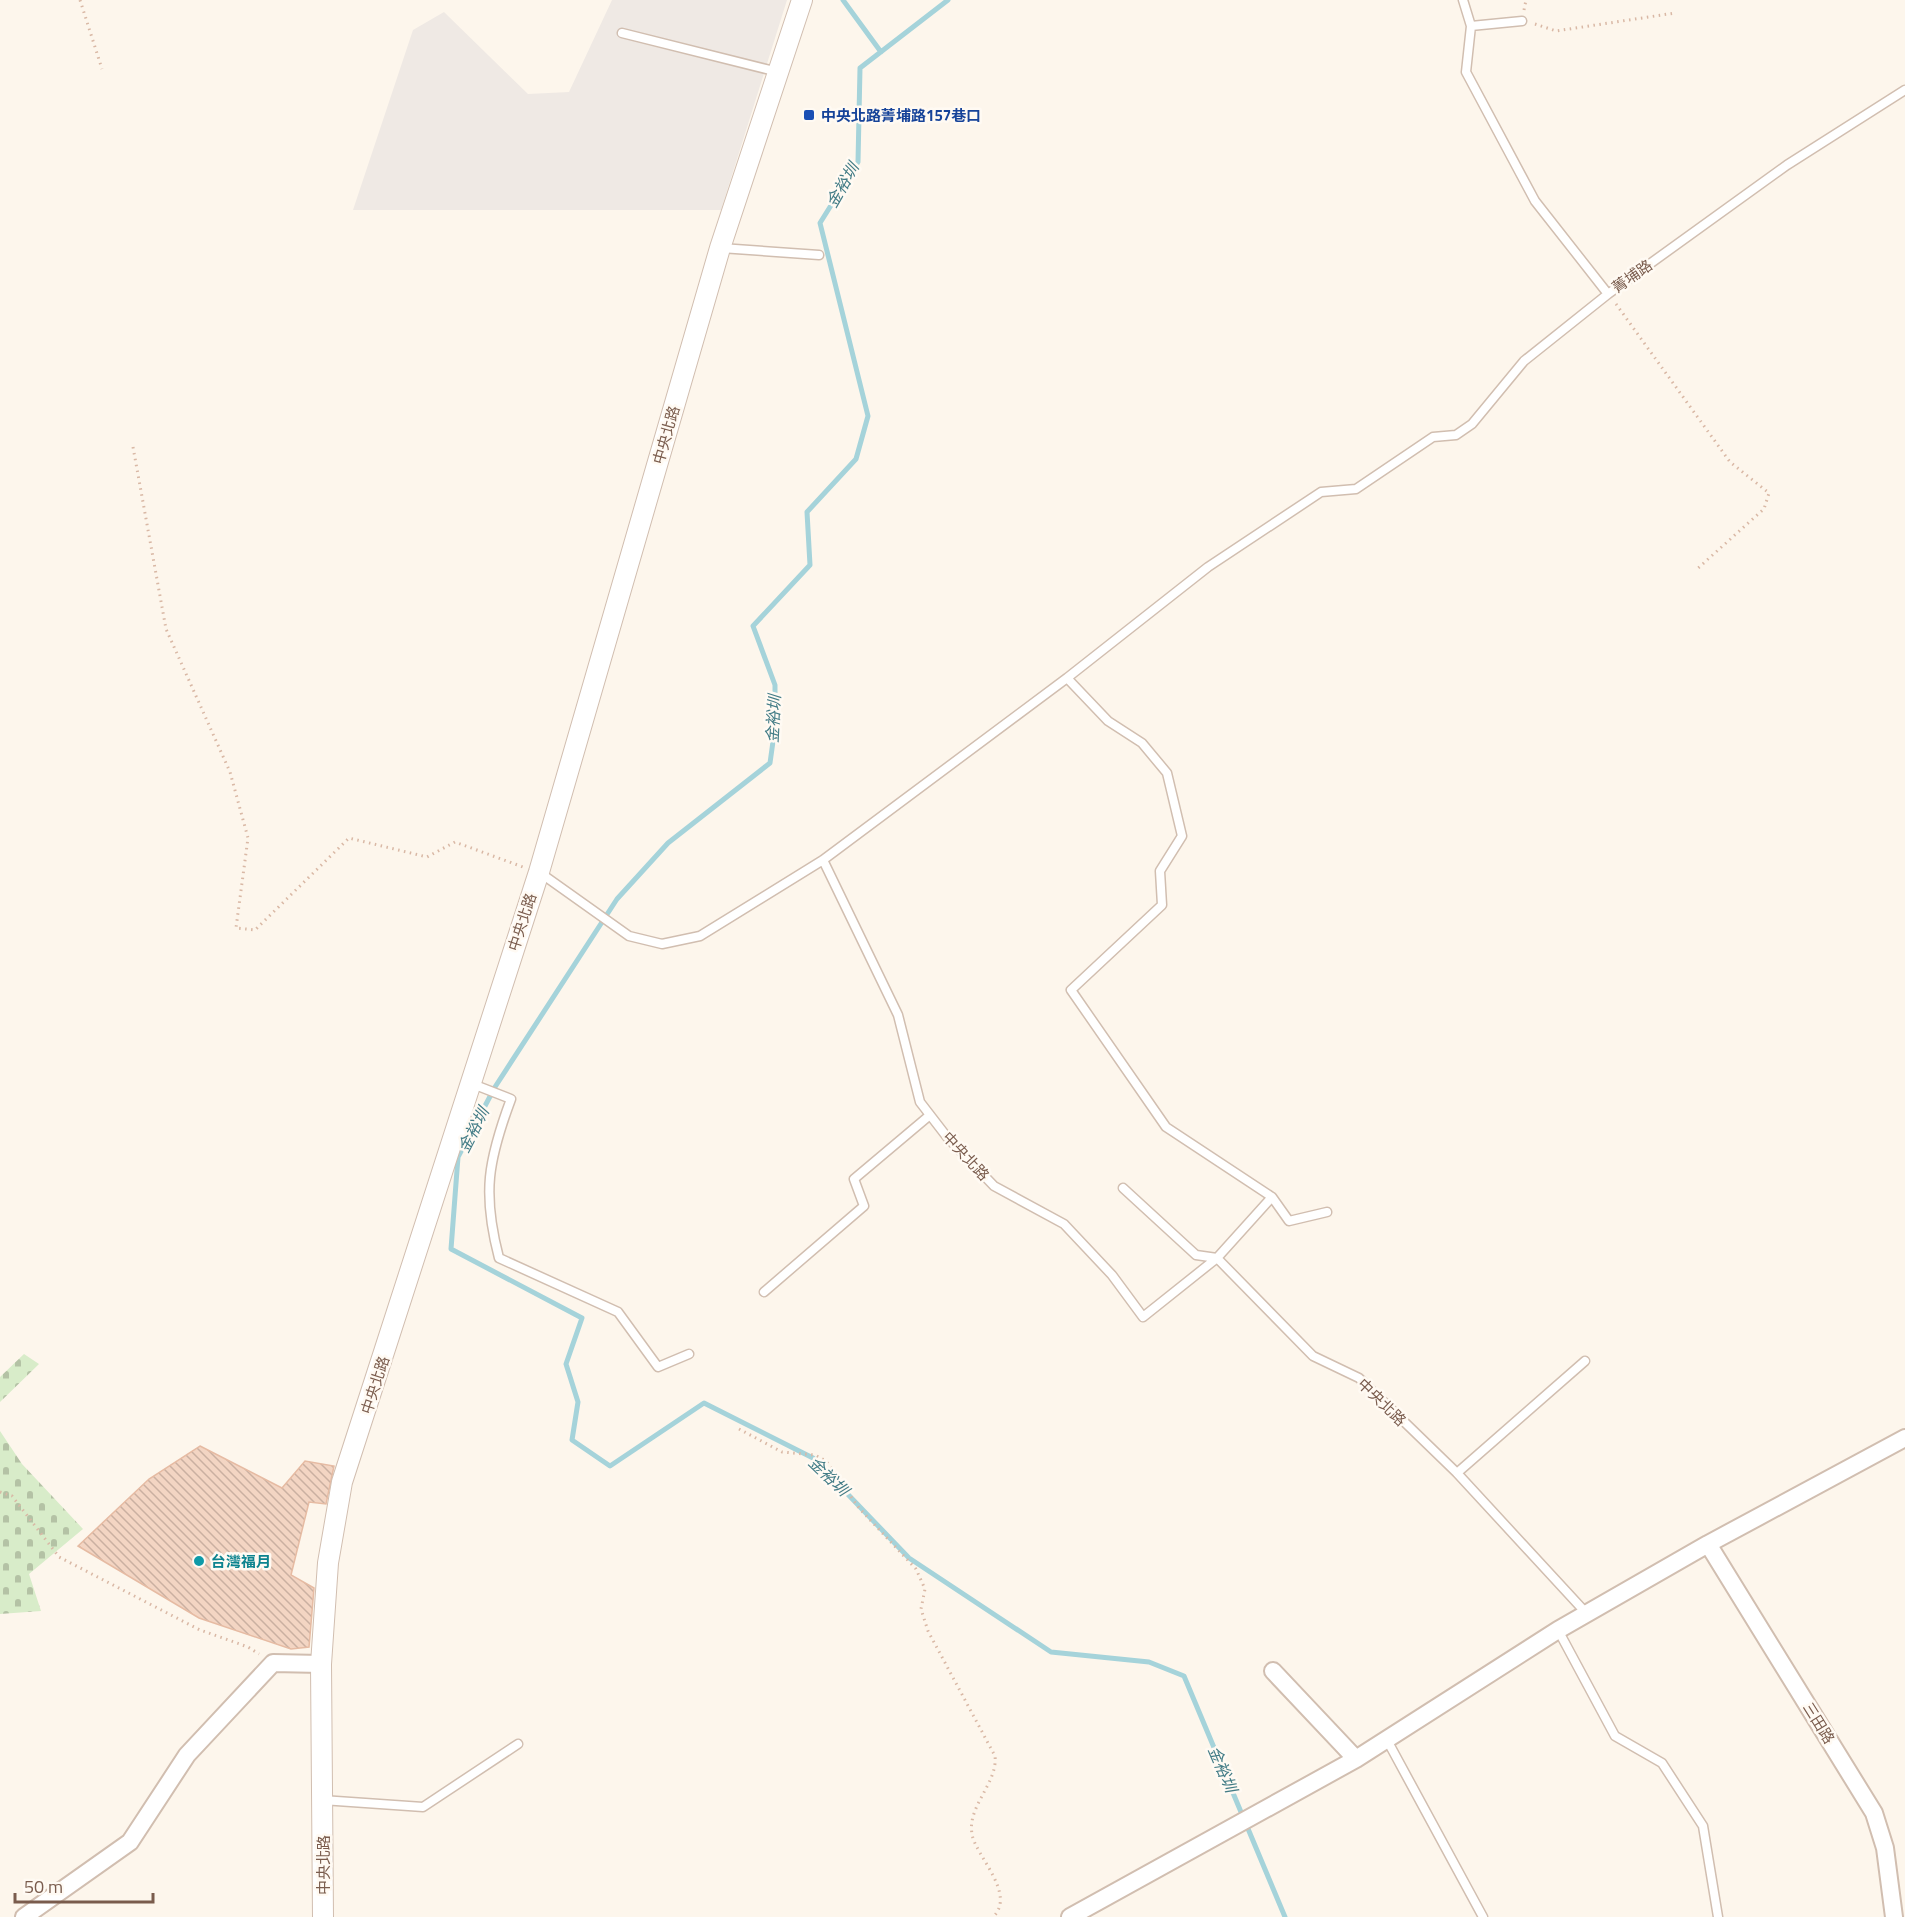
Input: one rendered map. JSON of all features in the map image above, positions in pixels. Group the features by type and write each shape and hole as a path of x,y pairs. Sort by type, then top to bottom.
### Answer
{"street":[{"name":"中央北路","path":"323,1917 321,1664 328,1563 342,1482 538,872 720,248 802,0"},
{"path":"1070,1917 1356,1759 1558,1630 1588,1615 1708,1544 1905,1438"},
{"name":"三田路","path":"1708,1544 1874,1813 1885,1848 1893,1916"},
{"path":"24,1917 130,1842 187,1755 273,1663 321,1664"},
{"path":"1273,1671 1356,1759"}],"lane":[{"name":"菁埔路","path":"1463,0 1471,26 1466,72 1535,201 1608,294 1787,165 1905,90"},
{"path":"1471,26 1522,21"},
{"path":"622,33 778,72"},
{"path":"720,248 819,255"},
{"path":"823,860 1066,678 1208,567 1321,492 1356,489 1433,437 1456,435 1472,424 1524,361 1608,294"},
{"path":"1066,678 1108,721 1142,743 1167,773 1182,836 1160,871 1162,905 1071,990 1166,1127 1272,1197 1288,1221 1328,1212"},
{"name":"中央北路","path":"538,872 629,936 662,944 700,936 823,860 898,1015 920,1102 947,1137 994,1186 1065,1224 1112,1275 1143,1317 1217,1258 1313,1356 1359,1378 1457,1473 1588,1615"},
{"path":"470,1083 511,1099 494,1145 487,1185 490,1224 499,1258 618,1312 658,1367 689,1354"},
{"path":"764,1292 864,1206 854,1179 930,1115"},
{"path":"1123,1188 1196,1255 1217,1258 1272,1197"},
{"path":"1457,1473 1585,1361"},
{"path":"1558,1630 1615,1736 1662,1763 1703,1826 1718,1917"},
{"path":"1387,1740 1483,1917"},
{"path":"322,1800 423,1808 518,1744"}],"path":[{"path":"80,0 102,69"},
{"path":"1522,21 1556,31 1675,13"},
{"path":"1608,294 1730,462 1769,493 1764,509 1696,569"},
{"path":"133,447 166,629 230,772 248,838 236,928 255,930 349,838 427,857 455,842 538,872"},
{"path":"740,1429 782,1452 815,1455 826,1461 859,1508 916,1569 925,1589 921,1609 928,1631 995,1756 996,1767 972,1820 971,1832 975,1845 996,1876 999,1903 998,1912 993,1917"},
{"path":"0,1492 12,1496 59,1557 200,1630 248,1647 273,1663"}],"shaded area":[{"path":"612,0 787,0 721,210 353,210 413,30 444,12 528,94 569,92"}],"green space":[{"path":"24,1354 39,1364 0,1402 0,1377"},
{"path":"0,1431 22,1464 83,1529 29,1574 41,1611 0,1614"}],"building":[{"name":"台灣福月","path":"200,1446 282,1488 305,1461 334,1466 326,1504 309,1502 291,1575 314,1588 309,1647 291,1649 199,1618 78,1546 149,1479"}],"waterway":[{"path":"843,0 881,52"},
{"name":"金裕圳","path":"948,0 860,68 858,162 820,223 868,416 856,459 807,512 810,565 753,626 775,685 775,727 770,763 668,843 617,899 495,1087 458,1157 451,1249 582,1318 566,1364 578,1402 572,1440 610,1466 704,1403 813,1458 909,1558 1051,1652 1149,1662 1184,1676 1285,1917"}],"place":[{"name":"中央北路菁埔路157巷口","path":"809,115"},
{"name":"台灣福月","path":"199,1561"}]}
